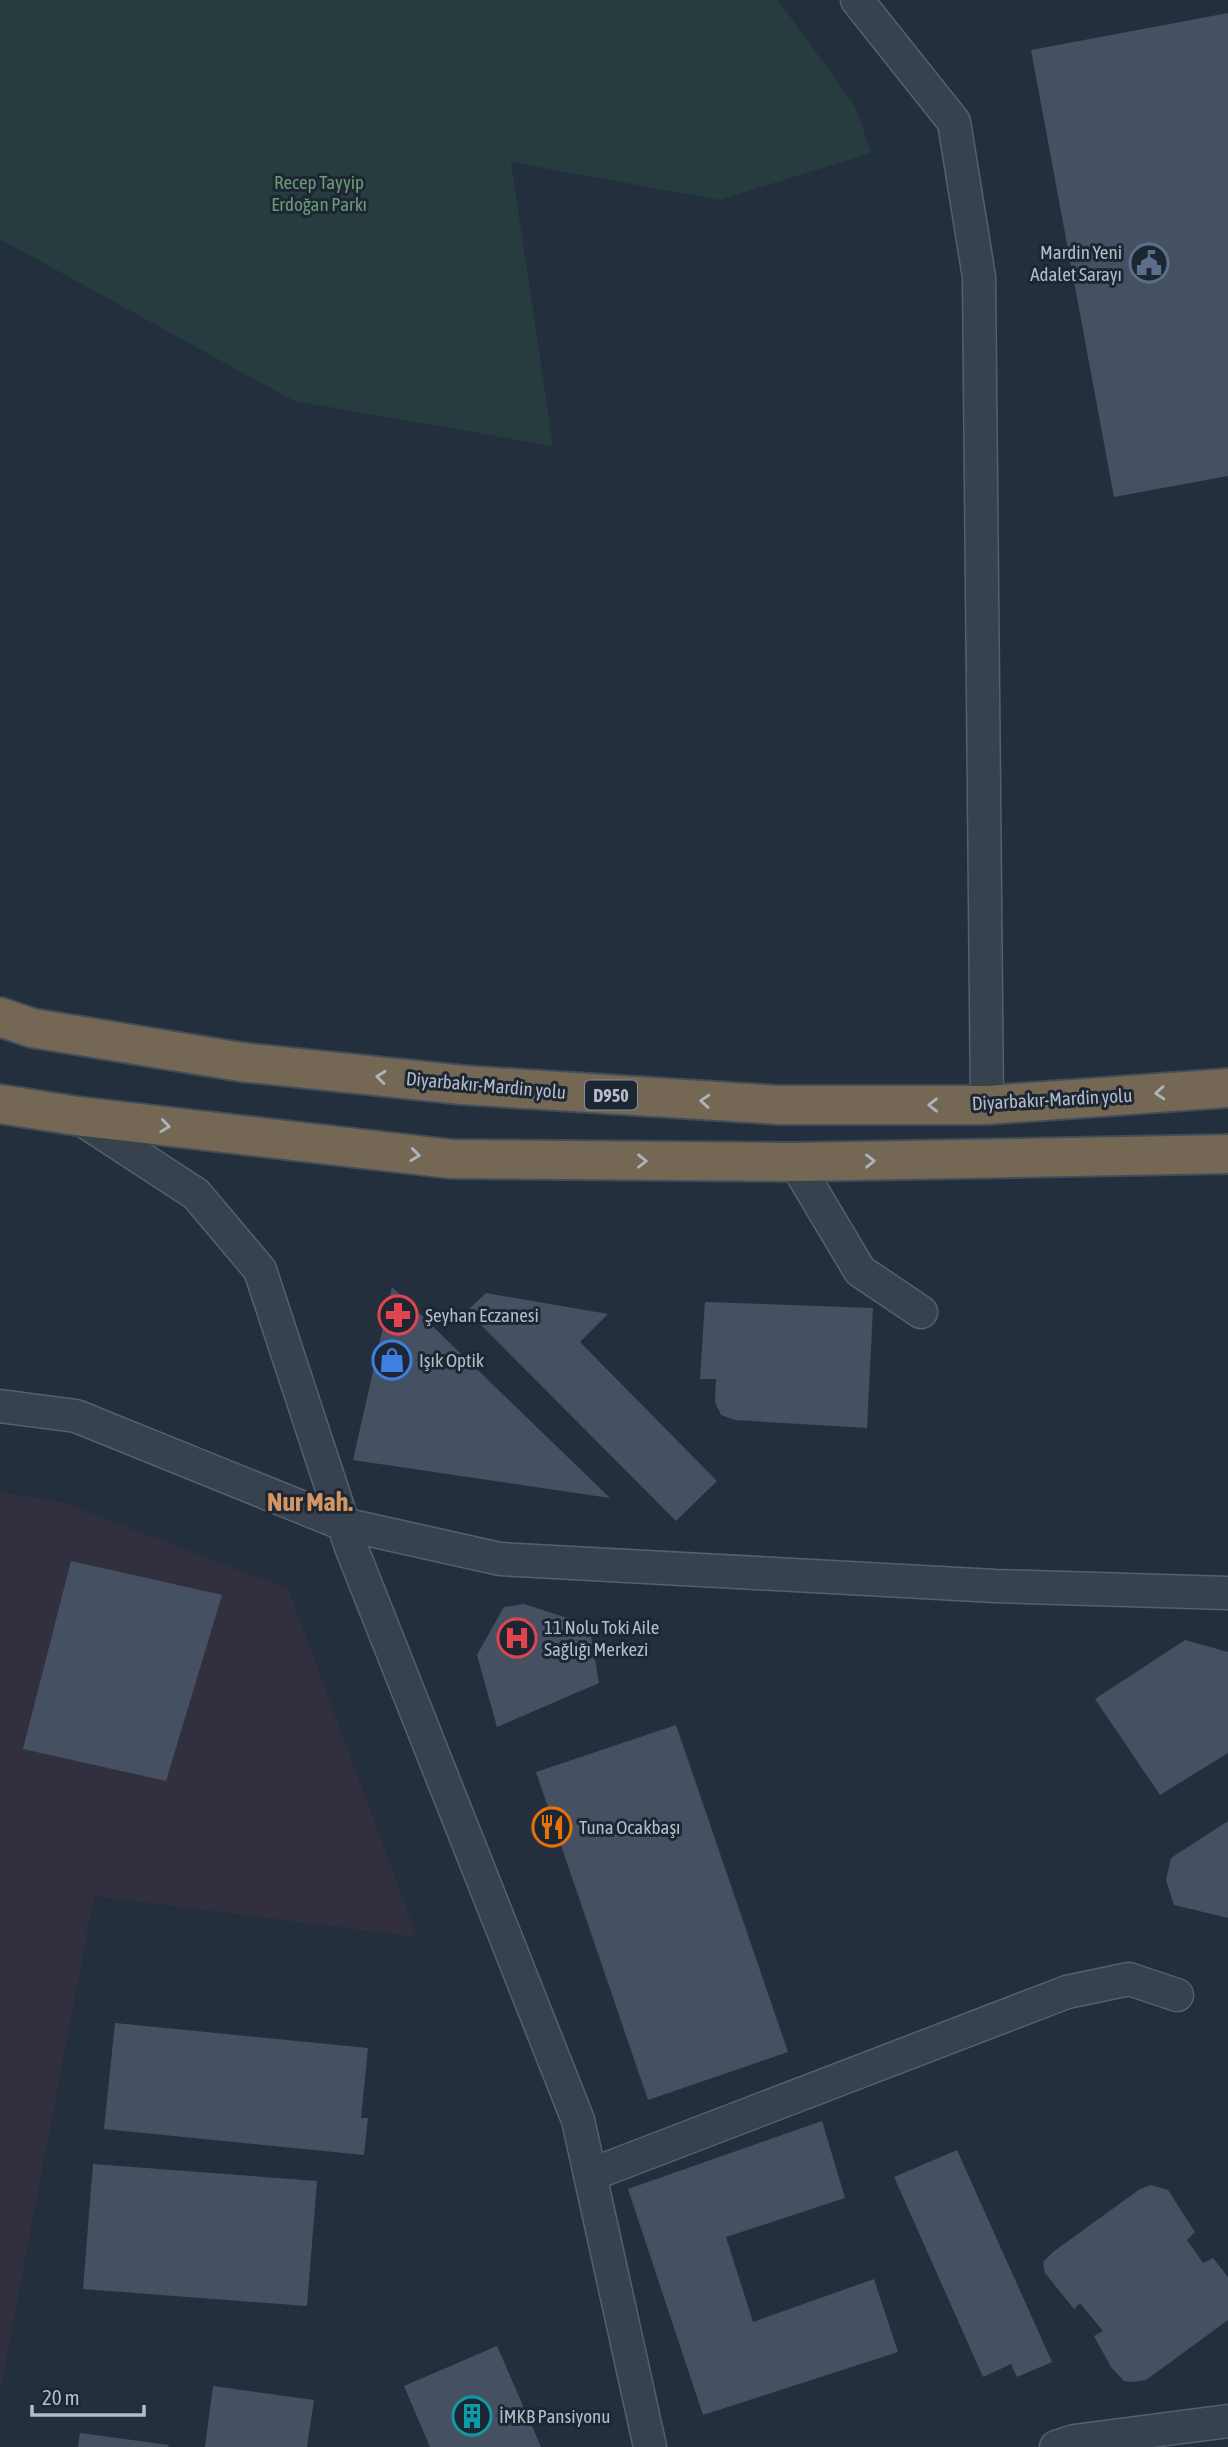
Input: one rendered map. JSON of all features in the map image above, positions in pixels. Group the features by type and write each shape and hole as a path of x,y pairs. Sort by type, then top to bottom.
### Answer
{"highway":[{"name":"Diyarbakır-Mardin yolu","path":"0,1017 32,1028 241,1062 463,1086 779,1105 987,1105 1228,1088"},
{"path":"0,1104 77,1116 451,1159 795,1162 1228,1154"}],"street":[{"path":"857,0 954,122 979,277 987,1105"},
{"path":"77,1116 195,1194 260,1270 344,1524 578,2120 650,2447"},
{"path":"795,1162 860,1270 921,1312"},
{"path":"0,1406 76,1416 344,1524 500,1559 995,1586 1228,1593"},
{"path":"590,2175 1067,1992 1129,1979 1177,1995"},
{"path":"1056,2447 1073,2441 1228,2421"}],"shaded area":[{"path":"0,1492 65,1503 288,1589 417,1937 94,1896 0,2391"}],"green space":[{"name":"Recep Tayyip Erdoğan Parkı","path":"0,0 778,0 855,106 871,153 719,200 511,162 553,446 294,401 0,239"}],"building":[{"name":"Mardin Yeni Adalet Sarayı","path":"1228,13 1228,476 1114,497 1031,50"},
{"path":"392,1287 610,1498 353,1460"},
{"path":"486,1293 608,1314 580,1342 717,1481 676,1521 467,1311"},
{"path":"705,1302 873,1308 867,1428 735,1420 721,1415 715,1402 716,1379 700,1379"},
{"path":"71,1561 222,1595 166,1781 23,1749"},
{"path":"524,1604 589,1625 599,1683 497,1727 477,1655 504,1607"},
{"path":"1185,1640 1228,1652 1228,1753 1160,1795 1095,1699"},
{"path":"676,1725 788,2052 648,2100 536,1772"},
{"path":"1228,1821 1228,1918 1174,1905 1166,1880 1171,1858"},
{"path":"115,2023 368,2048 361,2118 368,2118 364,2155 104,2129"},
{"path":"822,2121 845,2198 726,2237 753,2322 874,2279 898,2352 703,2415 628,2189"},
{"path":"957,2150 1052,2362 1017,2377 1011,2364 983,2377 894,2177"},
{"path":"93,2164 317,2181 307,2306 83,2289"},
{"path":"1151,2185 1168,2190 1195,2232 1187,2240 1203,2263 1213,2258 1228,2277 1228,2320 1146,2380 1124,2381 1111,2367 1094,2336 1103,2331 1080,2303 1074,2309 1045,2273 1043,2262 1140,2189"},
{"name":"İMKB Pansiyonu","path":"497,2346 541,2447 430,2447 404,2386"},
{"path":"213,2386 314,2400 307,2447 205,2447"},
{"path":"80,2433 169,2445 78,2447"}],"place":[{"name":"Mardin Yeni Adalet Sarayı","path":"1149,263"},
{"name":"Şeyhan Eczanesi","path":"398,1315"},
{"name":"Işık Optik","path":"392,1360"},
{"name":"11 Nolu Toki Aile Sağlığı Merkezi","path":"517,1638"},
{"name":"Tuna Ocakbaşı","path":"552,1827"},
{"name":"İMKB Pansiyonu","path":"472,2416"}],"district":[{"name":"Nur Mah.","path":"310,1502"}]}
